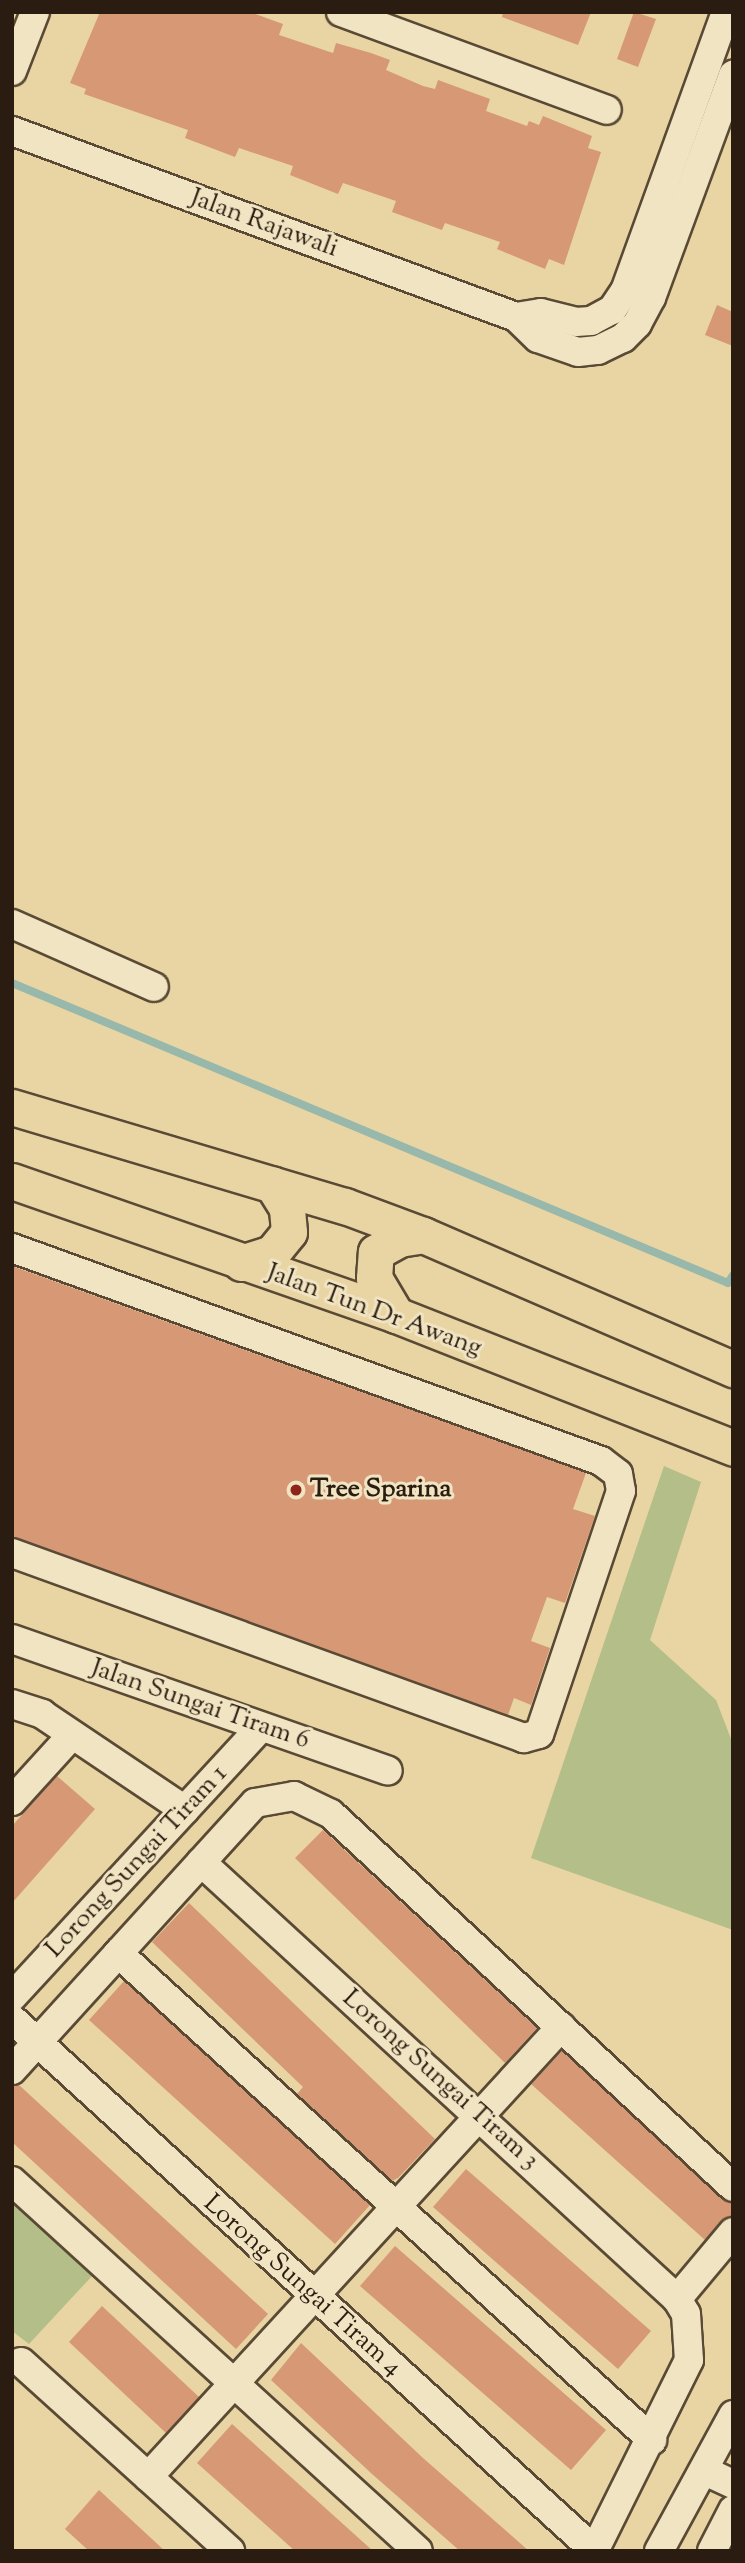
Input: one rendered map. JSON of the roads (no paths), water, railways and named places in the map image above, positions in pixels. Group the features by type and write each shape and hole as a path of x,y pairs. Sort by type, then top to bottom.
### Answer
{"main road":[{"path":"12,1107 272,1184 424,1235 733,1369"},
{"name":"Jalan Tun Dr Awang","path":"12,1181 396,1315 733,1448"},
{"path":"241,1263 272,1253 289,1232 286,1208 272,1184"},
{"path":"396,1315 374,1278 376,1252 399,1239 424,1235"}],"street":[{"path":"12,71 35,12"},
{"path":"341,12 607,110"},
{"name":"Jalan Rajawali","path":"516,317 541,313 576,323 591,321 612,310 625,291 726,12"},
{"name":"Jalan Rajawali","path":"12,131 516,317 538,338 578,352 598,350 624,338 637,324 651,298 733,75"},
{"path":"12,924 154,987"},
{"path":"12,1248 601,1461 618,1474 621,1491 539,1734 524,1738 12,1553"},
{"name":"Jalan Sungai Tiram 6","path":"12,1639 387,1771"},
{"path":"12,1704 42,1714 185,1810"},
{"name":"Lorong Sungai Tiram 1","path":"12,1997 261,1727"},
{"path":"12,1801 72,1735"},
{"path":"12,2070 261,1800 294,1796 324,1809 733,2186"},
{"name":"Lorong Sungai Tiram 3","path":"201,1862 480,2115 677,2299"},
{"path":"118,1953 652,2440"},
{"name":"Lorong Sungai Tiram 4","path":"12,2019 313,2297 594,2551"},
{"path":"148,2477 561,2027"},
{"path":"12,2181 418,2551"},
{"path":"594,2551 690,2360 690,2330 677,2299 733,2232"},
{"path":"22,2362 230,2551"},
{"path":"659,2551 705,2471 733,2415"},
{"path":"705,2471 733,2484"},
{"path":"712,2551 733,2510"}],"waterway":[{"path":"12,983 728,1283 733,1275"}],"place":[{"name":"Tree Sparina","path":"296,1490"}]}
